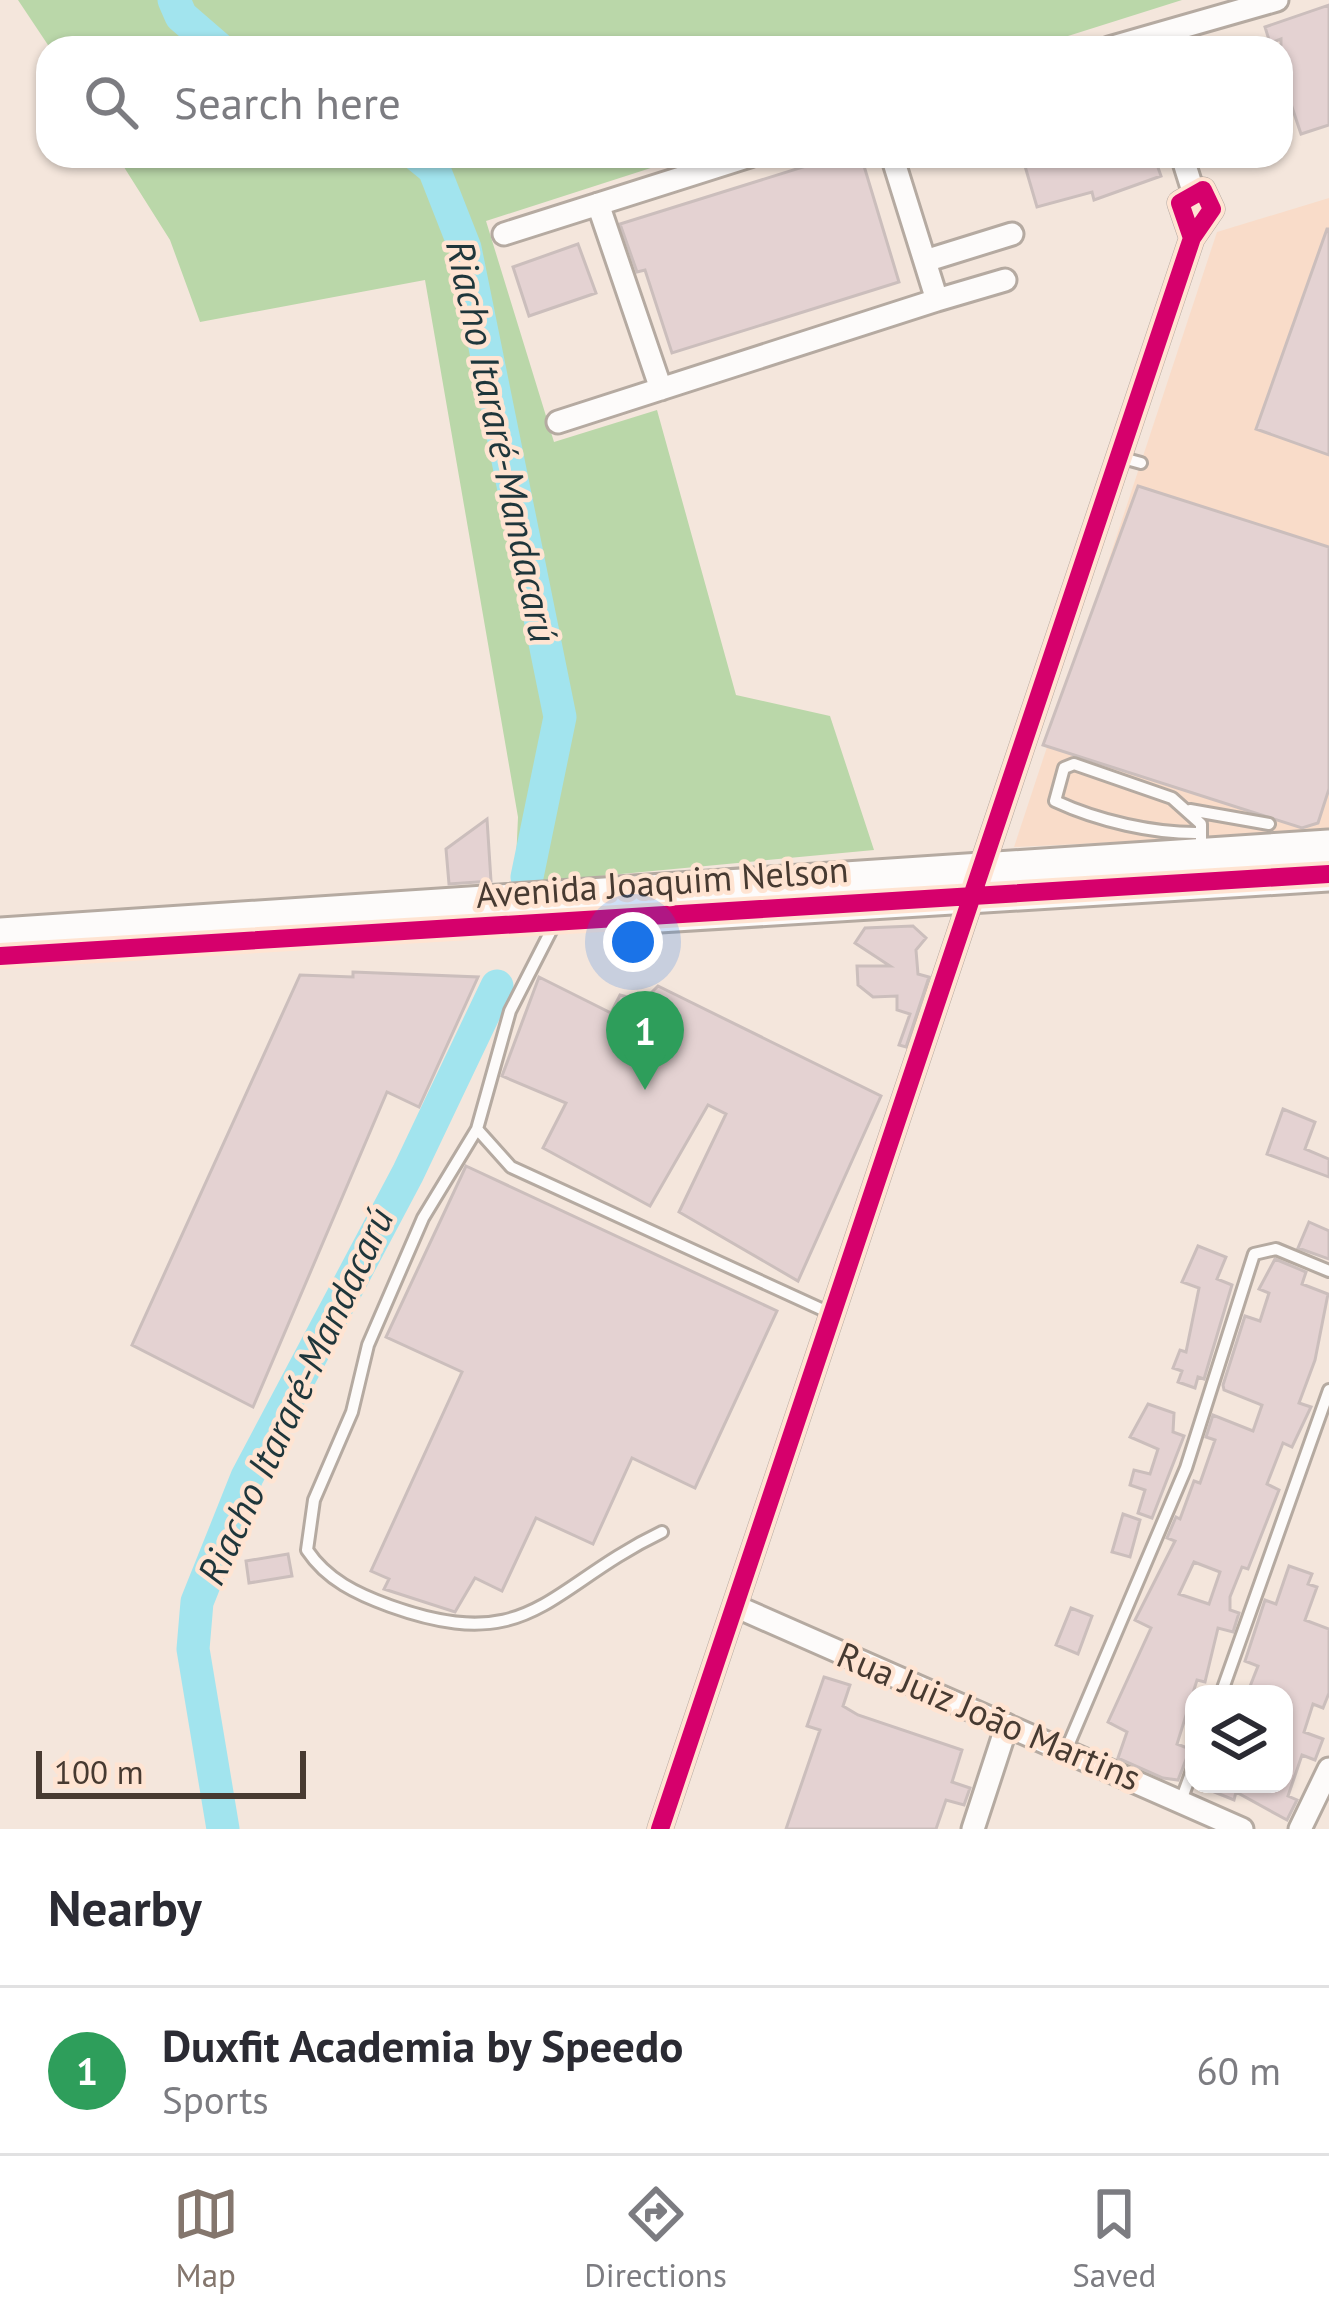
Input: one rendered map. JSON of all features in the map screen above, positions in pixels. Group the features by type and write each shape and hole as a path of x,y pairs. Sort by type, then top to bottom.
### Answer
{"main road":[{"name":"Avenida Joaquim Nelson","path":"426,918 556,921 977,883 1201,845 1329,848"},
{"name":"Avenida Joaquim Nelson","path":"0,956 369,922 977,883 1329,874"},
{"name":"Avenida Joaquim Nelson","path":"0,935 369,922"}],"street":[{"path":"1167,36 1277,0"},
{"path":"505,234 712,168"},
{"path":"896,168 937,301"},
{"path":"660,1829 977,883 1130,460 1192,238 1213,209 1208,193 1192,191 1185,168"},
{"path":"598,204 661,389"},
{"path":"925,261 1012,234"},
{"path":"558,422 1005,280"},
{"name":"Rua Juiz João Martins","path":"735,1606 1181,1798 1242,1829"},
{"path":"973,1829 1007,1725"},
{"path":"1300,1829 1329,1769"}],"lane":[{"path":"1074,764 1172,798 1201,824 1201,845 1078,812 1054,796 1064,768 1074,764"},
{"path":"1187,809 1269,824"},
{"path":"556,921 510,1011 477,1129 423,1218 368,1345 352,1412 314,1500 307,1550 334,1580 370,1598 459,1626 517,1621 552,1603 608,1558 662,1532"},
{"path":"477,1129 511,1167 835,1315"},
{"path":"1066,1748 1186,1468 1254,1254 1276,1249 1329,1271"},
{"path":"1224,1685 1329,1390"},
{"path":"1181,1798 1185,1788"}],"shaded area":[{"path":"1329,198 1329,832 1014,847 1217,232"}],"green space":[{"path":"18,0 1182,0 1068,36 42,36"},
{"path":"125,168 651,168 486,221 554,442 657,410 736,695 830,716 874,850 515,884 518,817 425,280 200,322 170,240"}],"building":[{"path":"1329,5 1329,125 1301,134 1293,110 1293,36 1268,36 1265,27"},
{"path":"800,168 865,168 899,282 672,353 645,270 637,272 620,224"},
{"path":"1026,168 1158,168 1161,176 1094,200 1092,192 1037,207"},
{"path":"1329,229 1329,455 1256,429"},
{"path":"578,244 596,293 529,316 513,267"},
{"path":"1138,486 1329,547 1329,789 1318,823 1302,828 1043,745"},
{"path":"487,819 491,881 449,884 446,849"},
{"path":"913,926 926,938 916,950 918,974 929,977 906,1047 899,1045 910,1014 897,1010 897,996 873,997 858,985 857,966 890,966 855,943 865,928"},
{"path":"353,972 478,977 419,1107 387,1092 253,1407 132,1345 300,975 353,977"},
{"path":"539,977 611,1013 620,995 643,1001 658,986 881,1096 798,1281 679,1212 726,1114 708,1105 650,1206 543,1148 566,1103 502,1076"},
{"path":"1283,1109 1315,1122 1305,1149 1329,1159 1329,1177 1267,1154"},
{"path":"466,1166 777,1311 695,1488 632,1458 593,1544 536,1518 502,1591 475,1578 455,1612 384,1589 389,1579 371,1571 462,1372 386,1337"},
{"path":"1309,1222 1329,1231 1329,1259 1298,1248"},
{"path":"1198,1246 1226,1257 1217,1279 1232,1285 1204,1379 1198,1377 1195,1388 1178,1382 1182,1371 1173,1368 1180,1350 1186,1352 1199,1288 1182,1282"},
{"path":"1275,1259 1306,1272 1302,1284 1328,1294 1315,1360 1299,1403 1311,1407 1292,1447 1283,1443 1267,1484 1279,1490 1248,1569 1242,1567 1230,1597 1230,1610 1239,1613 1233,1632 1218,1628 1205,1682 1185,1685 1185,1718 1177,1744 1185,1747 1185,1762 1178,1780 1163,1778 1118,1758 1127,1732 1108,1722 1151,1628 1135,1620 1175,1541 1167,1538 1176,1517 1180,1519 1194,1481 1200,1483 1215,1440 1206,1437 1213,1415 1253,1431 1262,1405 1224,1390 1223,1385 1245,1316 1260,1321 1269,1293 1259,1289","holes":["1194,1562 1220,1572 1209,1604 1179,1594"]},
{"path":"1148,1404 1174,1413 1173,1432 1184,1436 1152,1518 1138,1513 1145,1490 1130,1485 1134,1470 1150,1474 1158,1449 1130,1437"},
{"path":"1123,1514 1140,1520 1130,1557 1112,1552"},
{"path":"288,1554 292,1576 249,1583 246,1561"},
{"path":"1289,1566 1312,1574 1308,1584 1317,1587 1305,1620 1329,1629 1329,1693 1323,1708 1313,1704 1304,1732 1323,1739 1315,1760 1302,1755 1293,1781 1293,1685 1251,1685 1258,1666 1245,1661 1265,1600 1276,1604"},
{"path":"1071,1608 1092,1616 1078,1654 1056,1645"},
{"path":"824,1677 850,1685 843,1706 858,1715 962,1750 952,1782 970,1788 964,1805 946,1800 936,1829 786,1829 820,1730 807,1726"},
{"path":"1238,1793 1289,1793 1297,1800 1287,1820"}],"waterway":[{"name":"Riacho Itararé-Mandacarú","path":"174,0 181,16 204,36"},
{"name":"Riacho Itararé-Mandacarú","path":"433,168 465,248 560,717 527,877"},
{"name":"Riacho Itararé-Mandacarú","path":"223,1829 193,1649 197,1602 247,1477 408,1173 497,986"}],"cycle path":[{"path":"660,1829 1192,238 1212,209 1203,190 1180,203 1192,238"},
{"path":"0,956 1329,874"}],"place":[{"name":"Duxfit Academia by Speedo","path":"645,1090"}]}
